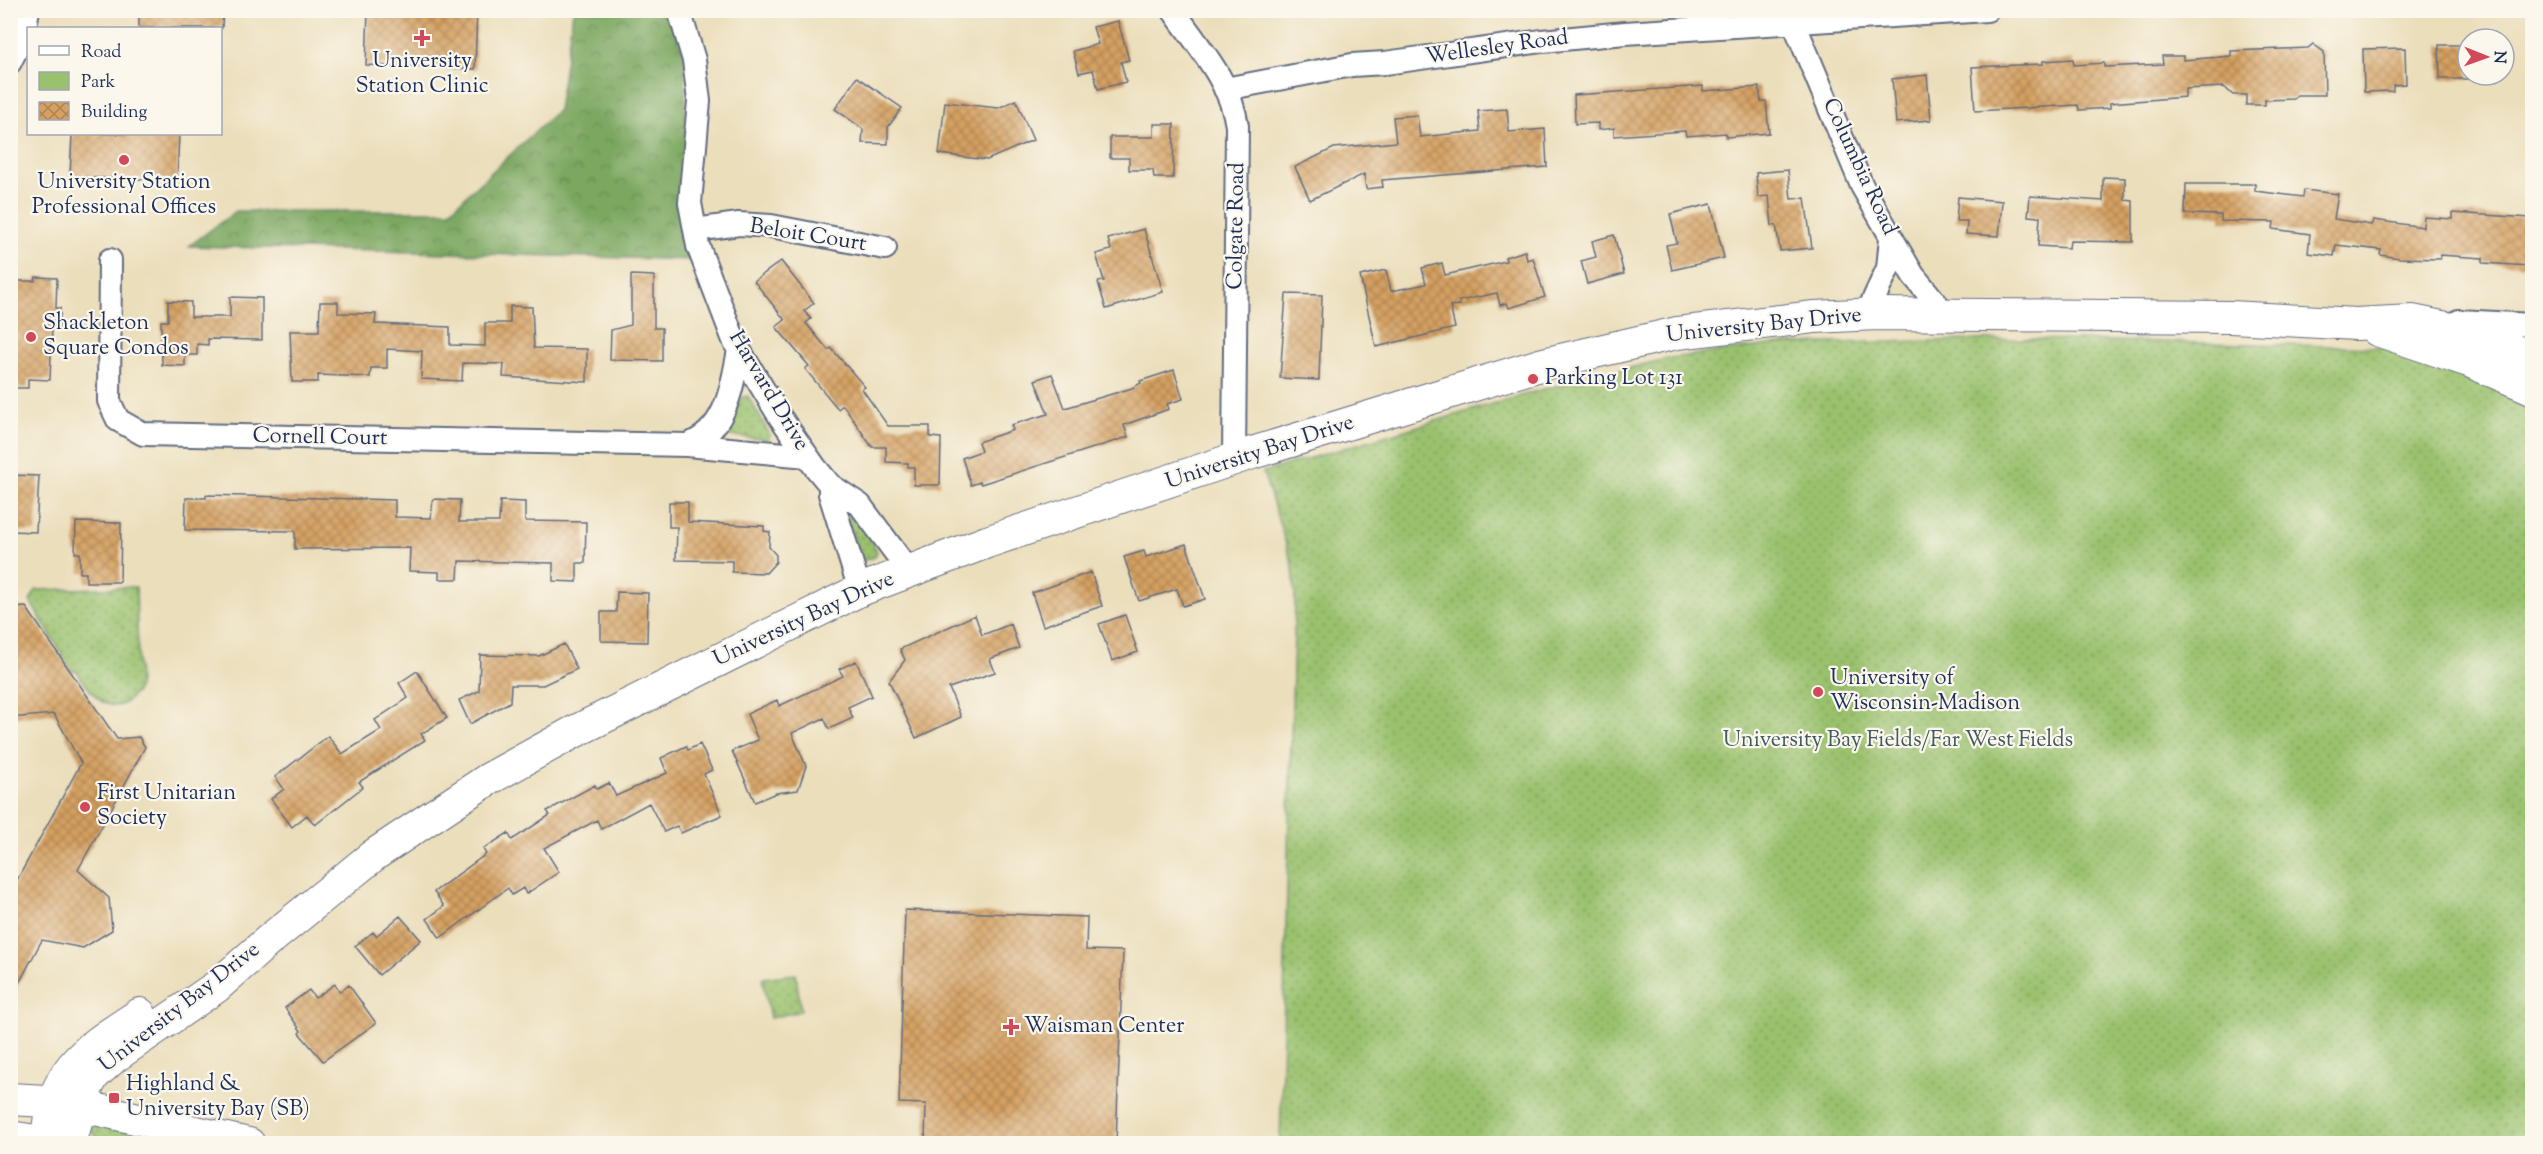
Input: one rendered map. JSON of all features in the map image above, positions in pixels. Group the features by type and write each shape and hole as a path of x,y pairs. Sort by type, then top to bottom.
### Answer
{"street":[{"path":"10,62 23,36 28,10"},
{"name":"Harvard Drive","path":"679,10 694,60 699,101 690,202 698,246 739,350 807,456 830,485 860,505 909,571"},
{"name":"Colgate Road","path":"1173,10 1211,64 1225,89 1235,114 1239,176 1234,460"},
{"name":"Wellesley Road","path":"1225,89 1353,65 1385,63 1542,41 1791,17 1987,10"},
{"name":"Columbia Road","path":"1791,17 1862,186 1913,275 1946,314"},
{"name":"Beloit Court","path":"695,230 739,224 771,226 885,248"},
{"path":"1867,314 1885,277 1890,260 1891,238"},
{"name":"Cornell Court","path":"110,260 109,402 118,420 143,434 687,445 807,456"},
{"name":"University Bay Drive","path":"10,1137 57,1143 66,1103 104,1065 216,987 268,941 374,855 487,780 572,733 860,590 909,571 1234,460 1543,364 1677,333 1731,325 1867,314 1946,314 2231,317 2356,324 2421,322 2532,325"},
{"name":"University Bay Drive","path":"2421,322 2476,334 2532,358"},
{"name":"University Bay Drive","path":"2356,324 2469,361 2532,388"},
{"path":"687,445 704,437 721,414 729,398 739,350"},
{"name":"Harvard Drive","path":"830,485 830,494 860,590"},
{"path":"10,1099 66,1103 249,1143"}],"green space":[{"path":"573,11 667,11 685,56 686,158 696,260 189,246 236,211 450,211 558,110"},
{"name":"University Bay Fields/Far West Fields","path":"2030,339 2382,347 2450,364 2532,407 2532,1143 1280,1143 1295,596 1293,566 1263,472 1540,390 1670,358 1778,344"},
{"path":"748,396 770,435 768,440 726,435 724,429 742,397"},
{"path":"854,514 860,518 877,551 875,557 861,561 847,517"},
{"path":"136,587 139,687 130,699 113,706 97,697 77,671 72,671 30,601 36,590"},
{"path":"796,974 801,1011 770,1018 762,978"},
{"path":"92,1124 139,1133 147,1143 103,1143 92,1132"}],"building":[{"path":"139,10 223,10 222,28 139,27"},
{"name":"University Station Clinic","path":"368,10 477,10 475,69 366,65"},
{"path":"1118,21 1129,60 1121,62 1126,82 1098,89 1093,70 1079,73 1073,51 1098,44 1093,27"},
{"path":"2313,44 2324,52 2325,95 2297,95 2294,99 2265,100 2265,105 2246,105 2246,95 2233,95 2224,87 2185,89 2185,97 2110,103 2110,108 2079,110 2078,105 1975,111 1972,67 2043,64 2043,61 2073,59 2074,65 2104,63 2104,67 2163,64 2162,56 2183,56 2183,60 2231,56 2231,51 2308,48"},
{"path":"2439,45 2456,45 2456,79 2440,79"},
{"path":"2405,48 2406,84 2393,85 2393,91 2364,92 2363,49"},
{"path":"1927,75 1931,120 1896,123 1892,79"},
{"path":"857,77 902,108 888,127 888,144 862,143 863,129 835,109"},
{"path":"1703,86 1703,91 1759,87 1761,101 1766,101 1769,133 1726,137 1726,133 1686,136 1685,131 1614,136 1614,128 1598,130 1598,123 1575,124 1574,95"},
{"path":"1016,100 1033,140 987,160 939,154 945,102 998,108"},
{"path":"1507,109 1509,132 1545,129 1547,167 1382,180 1383,187 1366,189 1364,174 1310,200 1295,167 1334,148 1396,142 1393,117 1417,115 1420,137 1480,131 1478,111"},
{"path":"1154,124 1174,124 1173,178 1154,178 1153,170 1129,170 1129,158 1110,158 1110,137 1154,137"},
{"name":"University Station Professional Offices","path":"72,135 179,135 177,180 70,177"},
{"path":"1788,170 1791,199 1805,198 1812,248 1780,251 1776,225 1772,226 1769,196 1758,197 1756,173"},
{"path":"2103,177 2125,178 2125,200 2133,201 2133,242 2070,241 2069,248 2038,246 2040,217 2028,216 2030,196 2103,201"},
{"path":"2186,184 2255,184 2255,191 2303,197 2304,190 2338,194 2334,219 2371,225 2374,220 2423,227 2424,217 2453,219 2453,213 2531,218 2529,266 2483,263 2483,258 2440,255 2440,259 2399,258 2380,255 2381,250 2336,245 2334,256 2308,253 2310,234 2273,229 2274,222 2221,221 2221,215 2185,214"},
{"path":"1958,197 2002,201 1999,236 1966,234 1967,221 1956,221"},
{"path":"1711,204 1724,258 1672,270 1666,245 1677,243 1670,214"},
{"path":"1144,229 1163,292 1106,309 1098,282 1104,281 1096,254 1111,250 1108,239"},
{"path":"1614,235 1624,274 1587,284 1581,261 1596,257 1592,241"},
{"path":"1525,251 1527,260 1533,258 1545,297 1509,308 1507,303 1500,305 1497,293 1459,301 1460,305 1450,306 1455,328 1376,347 1360,276 1386,270 1391,291 1426,284 1422,268 1442,263 1445,275 1506,261 1505,257"},
{"path":"781,261 814,303 804,311 811,319 806,323 828,350 831,348 865,387 862,389 888,426 930,426 930,437 941,438 940,485 914,485 914,467 908,467 908,463 886,462 886,447 872,447 843,405 838,409 805,369 809,366 776,327 785,320 754,281"},
{"path":"631,275 654,276 654,328 662,328 662,361 610,360 611,330 631,325"},
{"name":"Shackleton Square Condos","path":"36,277 57,278 56,308 60,308 60,329 52,329 50,380 28,379 28,388 10,388 10,281 35,281"},
{"path":"1286,294 1322,295 1319,380 1280,378"},
{"path":"230,297 262,298 262,340 208,339 208,345 197,344 197,355 185,355 185,366 162,365 161,321 168,321 168,301 191,302 191,317 230,317"},
{"path":"320,302 338,302 338,313 376,314 375,324 450,327 450,345 485,346 485,323 510,323 510,306 532,307 534,348 587,349 587,382 503,377 504,364 463,363 462,381 421,379 422,351 387,349 387,368 371,368 370,377 318,375 318,382 292,382 290,331 319,331"},
{"path":"1174,370 1183,399 1167,404 1169,409 1124,425 1128,437 981,484 980,482 971,485 962,458 981,451 978,442 1013,430 1011,425 1048,414 1035,380 1052,374 1065,408 1132,388 1141,383 1140,381"},
{"path":"10,475 39,476 36,532 10,531"},
{"path":"206,495 395,500 395,517 431,518 433,499 460,500 459,522 499,522 500,501 525,502 525,521 586,522 585,563 577,563 577,582 553,581 553,563 459,561 458,579 439,579 439,572 409,571 410,548 295,549 295,531 185,530 186,498 206,498"},
{"path":"669,502 688,502 688,522 764,526 764,531 770,532 769,547 776,555 776,562 766,573 732,572 732,561 676,560 677,527 669,527"},
{"path":"76,522 121,523 120,582 86,582 86,573 80,573 80,553 75,553"},
{"path":"1186,544 1205,599 1183,606 1177,589 1139,601 1124,557 1144,551 1146,557"},
{"path":"1091,572 1102,606 1043,626 1032,593"},
{"path":"617,592 648,593 647,642 601,641 601,612 616,612"},
{"name":"First Unitarian Society","path":"26,607 117,739 139,737 145,747 78,870 109,898 112,930 83,948 42,940 10,1000 10,893 81,763 54,714 10,718 10,608"},
{"path":"975,615 982,635 1011,624 1019,648 990,659 995,672 949,688 961,717 916,738 889,681 905,660 900,649"},
{"path":"1125,615 1138,652 1112,661 1099,624"},
{"path":"564,644 577,669 543,685 511,685 510,702 470,724 459,700 479,691 480,655 539,656"},
{"path":"856,661 872,696 848,707 853,718 829,729 824,718 792,733 806,766 798,790 776,793 755,802 732,751 758,740 747,714 777,700 779,706 843,676 839,669"},
{"path":"417,671 447,718 421,734 425,740 359,782 363,787 315,825 307,815 292,827 271,799 284,789 275,777 328,736 342,754 381,730 375,720 408,698 399,683"},
{"path":"700,744 712,770 704,774 722,815 681,833 677,826 664,832 649,803 601,829 597,820 544,848 559,872 526,894 523,888 512,895 508,888 440,938 427,919 444,906 434,892 486,854 483,849 508,833 512,840 550,815 547,811 595,785 597,789 609,783 616,796 667,773 661,758 686,746 688,750"},
{"name":"Waisman Center","path":"905,910 1087,917 1086,950 1123,951 1116,1143 925,1143 926,1104 899,1103"},
{"path":"400,916 421,940 379,975 355,946 373,932 376,936"},
{"path":"335,984 340,992 349,985 376,1023 323,1061 299,1033 301,1031 285,1008 309,990 315,998"}],"place":[{"name":"University Station Clinic","path":"422,38"},
{"name":"University Station Professional Offices","path":"124,160"},
{"name":"Shackleton Square Condos","path":"31,337"},
{"name":"Parking Lot 131","path":"1533,379"},
{"name":"University of Wisconsin-Madison","path":"1818,692"},
{"name":"First Unitarian Society","path":"85,807"},
{"name":"Waisman Center","path":"1011,1027"},
{"name":"Highland & University Bay (SB)","path":"114,1098"}]}
